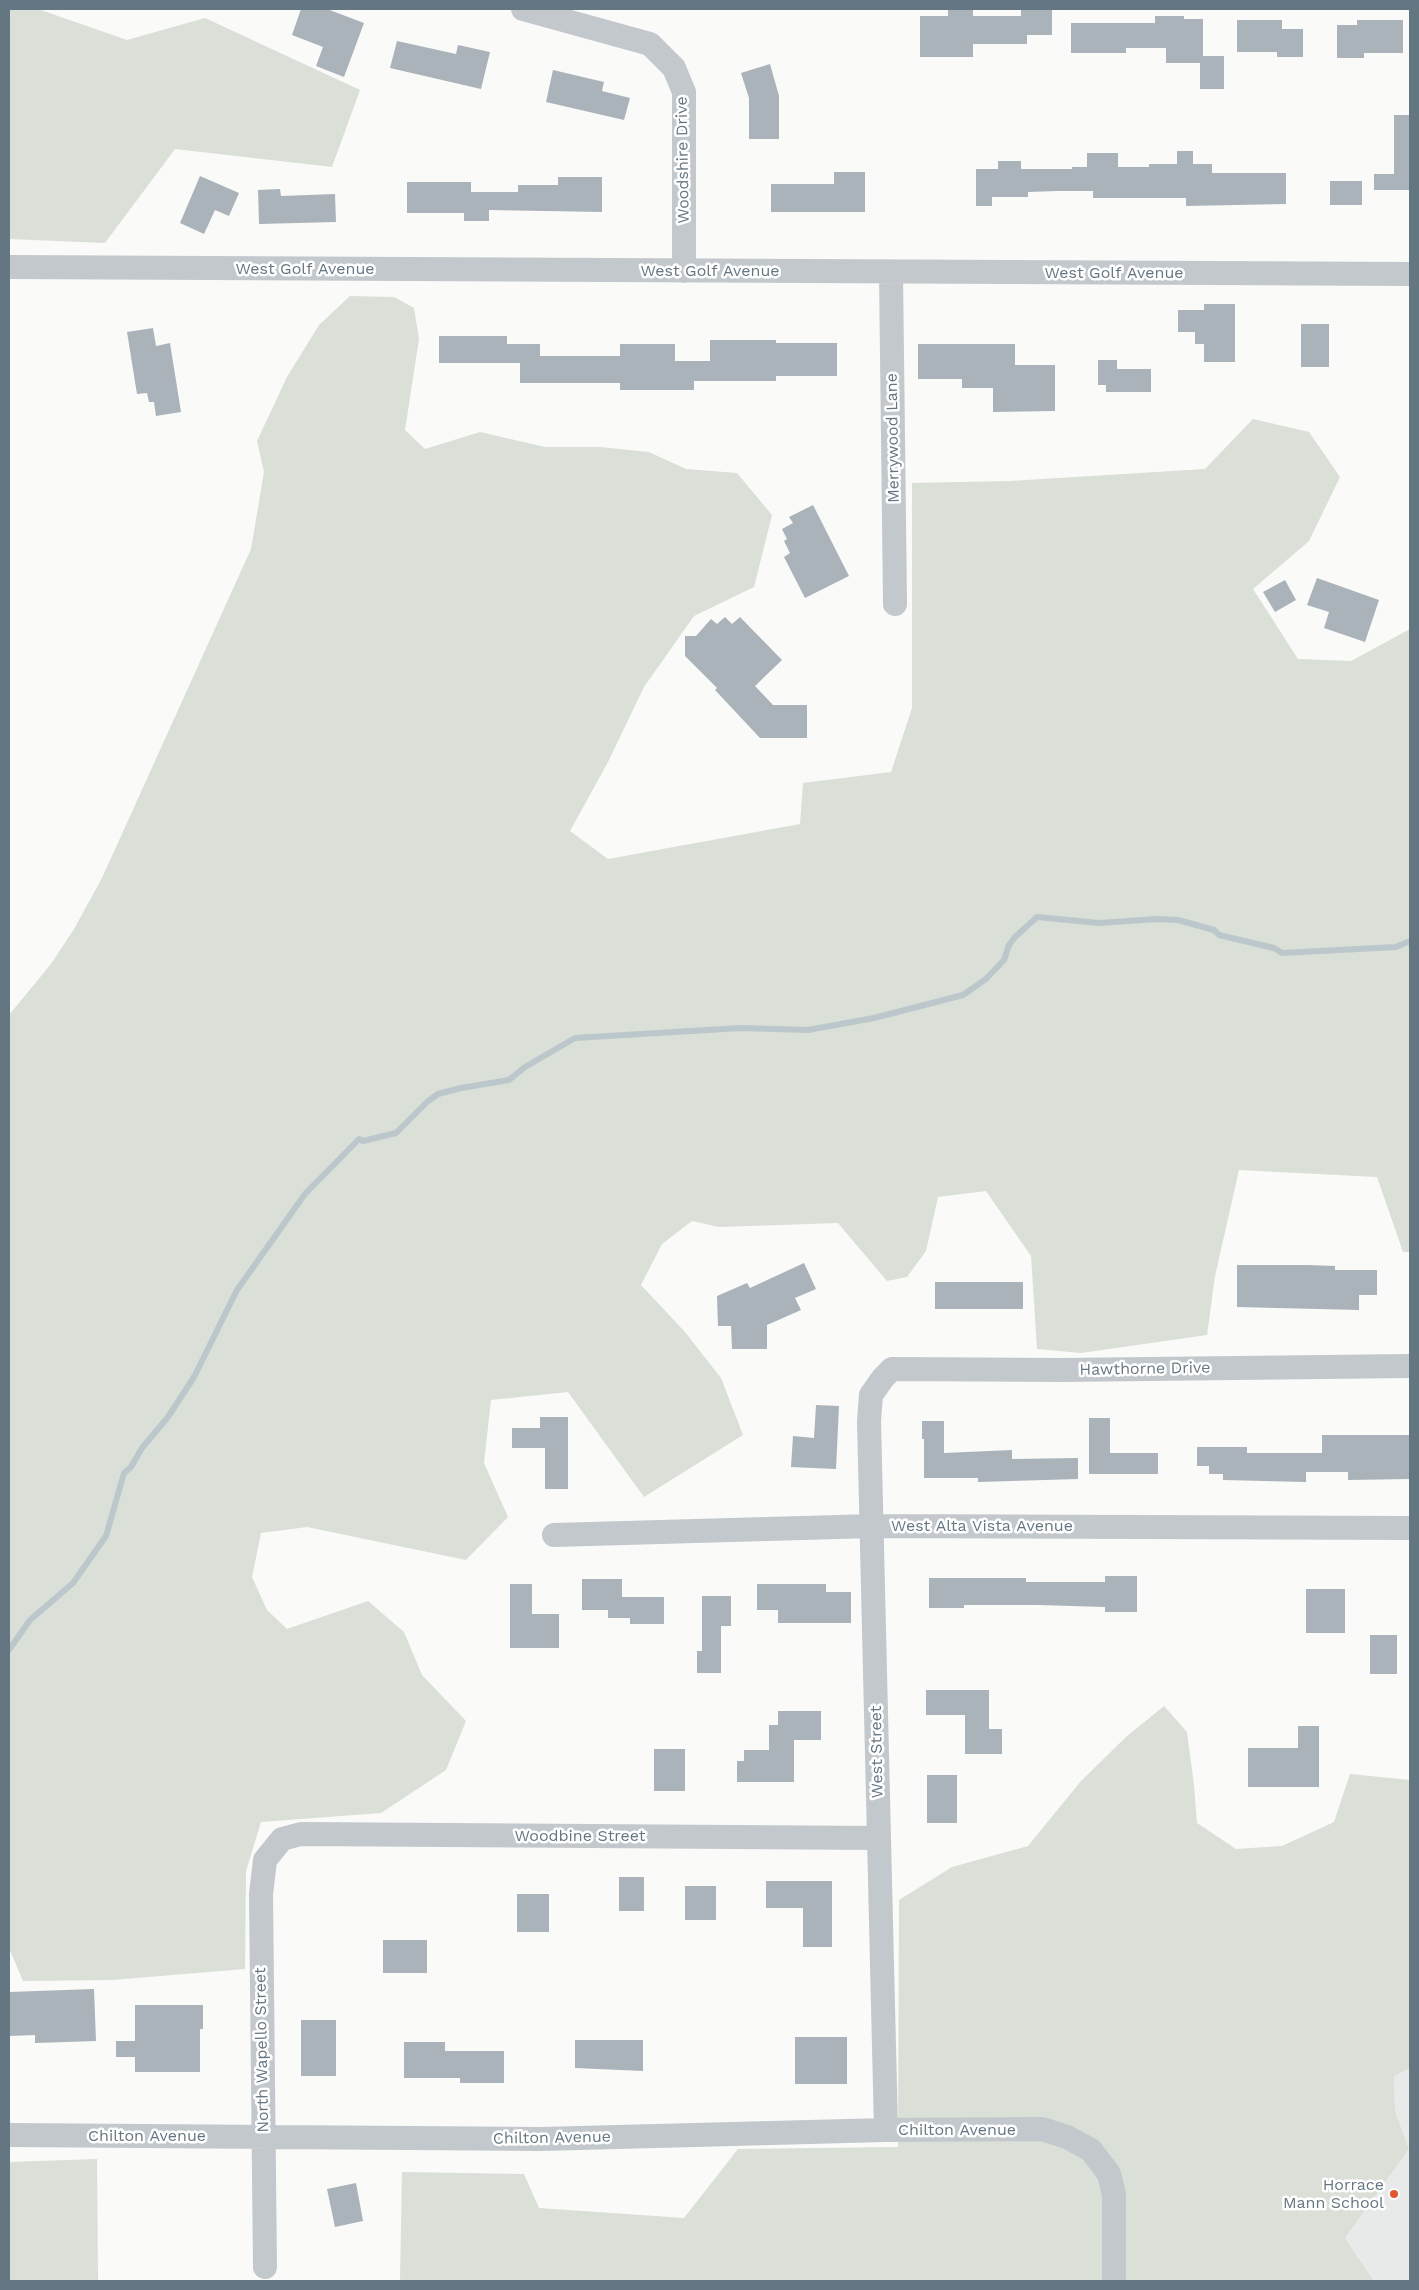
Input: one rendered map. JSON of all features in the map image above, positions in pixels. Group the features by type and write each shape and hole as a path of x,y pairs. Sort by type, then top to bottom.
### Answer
{"street":[{"name":"Woodshire Drive","path":"523,9 650,44 674,68 684,92 684,271"},
{"name":"West Golf Avenue","path":"9,267 1410,274"},
{"name":"Merrywood Lane","path":"891,272 895,604"},
{"name":"Hawthorne Drive","path":"883,1378 892,1369 1062,1370 1410,1366"},
{"name":"West Street","path":"883,1378 872,1394 869,1421 886,2130"},
{"name":"West Alta Vista Avenue","path":"554,1534 872,1526 1410,1528"},
{"name":"Woodbine Street","path":"282,1839 301,1834 879,1838"},
{"name":"North Wapello Street","path":"264,2267 260,1894 265,1860 282,1839"},
{"name":"Chilton Avenue","path":"9,2135 541,2139 886,2130 1042,2129 1067,2137 1091,2150 1109,2174 1114,2194 1114,2281"}],"shaded area":[{"path":"9,9 38,9 127,40 205,18 360,90 332,167 175,149 105,243 9,239"},
{"path":"350,296 394,297 414,308 419,339 405,430 425,449 480,432 545,447 600,447 649,452 686,469 737,473 772,515 754,587 694,616 644,687 608,762 570,831 608,859 800,824 803,783 891,772 912,708 912,483 1010,481 1205,469 1253,419 1309,432 1340,477 1309,541 1253,589 1298,659 1351,661 1410,629 1410,1252 1403,1252 1377,1177 1239,1170 1215,1276 1207,1335 1081,1353 1037,1349 1031,1256 986,1191 938,1197 926,1251 907,1277 887,1281 838,1223 719,1227 692,1221 662,1244 641,1285 685,1332 721,1378 743,1435 644,1497 568,1392 491,1400 484,1463 508,1517 466,1560 307,1527 261,1533 252,1577 267,1610 287,1629 368,1601 404,1632 422,1675 466,1721 446,1770 381,1813 261,1822 246,1871 245,1969 112,1980 23,1981 9,1948 9,1015 51,964 74,929 102,878 251,549 264,472 257,441 287,377 319,325"},
{"path":"1164,1706 1187,1732 1197,1823 1236,1849 1282,1846 1334,1822 1350,1774 1410,1780 1410,2068 1394,2076 1395,2111 1409,2149 1345,2238 1374,2281 400,2281 402,2172 524,2174 539,2208 684,2218 738,2149 898,2147 899,1900 952,1867 1028,1846 1081,1781 1126,1737"},
{"name":"Horrace Mann School","path":"1410,2068 1410,2281 1374,2281 1345,2238 1409,2149 1395,2111 1394,2075"},
{"path":"97,2159 98,2281 9,2281 9,2162"}],"building":[{"path":"301,9 327,9 364,23 344,77 316,66 323,47 292,35"},
{"path":"948,9 973,9 973,16 1021,16 1021,9 1052,9 1052,35 1027,35 1027,44 973,44 973,57 920,57 920,16 948,16"},
{"path":"1155,16 1184,16 1184,19 1203,19 1203,56 1224,56 1224,89 1200,89 1200,63 1166,63 1166,48 1126,48 1126,53 1071,53 1071,23 1155,23"},
{"path":"1237,20 1282,20 1282,29 1303,29 1303,57 1277,57 1277,52 1237,52"},
{"path":"1357,20 1403,20 1403,53 1364,53 1364,58 1337,58 1337,25 1357,25"},
{"path":"397,41 456,54 458,45 490,52 481,89 390,68"},
{"path":"770,64 779,96 779,139 749,139 749,98 741,73"},
{"path":"553,70 604,82 602,91 630,98 624,120 546,102"},
{"path":"1394,115 1410,115 1410,190 1374,190 1374,174 1394,174"},
{"path":"1177,151 1193,151 1193,164 1212,164 1212,173 1286,173 1286,204 1186,206 1186,198 1093,198 1093,191 1057,191 1028,192 1028,197 992,197 992,206 976,206 976,169 998,169 998,161 1021,161 1021,169 1072,169 1072,167 1087,167 1087,153 1118,153 1118,167 1149,167 1149,164 1177,164"},
{"path":"834,172 865,172 865,212 771,212 771,184 834,184"},
{"path":"200,176 239,193 229,216 215,210 204,234 180,223"},
{"path":"558,177 602,177 602,212 489,210 489,221 464,221 464,213 407,213 407,182 471,182 471,192 518,192 518,185 558,185"},
{"path":"1330,181 1362,181 1362,205 1330,205"},
{"path":"280,189 281,196 335,194 336,222 259,224 258,190"},
{"path":"1204,304 1235,304 1235,362 1204,362 1204,344 1195,344 1195,332 1178,332 1178,310 1204,310"},
{"path":"1301,324 1329,324 1329,367 1301,367"},
{"path":"153,328 156,346 170,343 181,412 156,416 154,402 149,402 147,393 137,394 127,332"},
{"path":"439,336 507,336 507,344 540,344 540,356 620,356 620,344 675,344 675,361 710,361 710,340 776,340 776,343 837,343 837,376 776,376 776,381 694,381 694,390 620,390 620,383 520,383 520,363 439,363"},
{"path":"918,344 1015,344 1015,365 1055,365 1055,411 993,412 993,388 962,388 962,379 918,379"},
{"path":"1098,360 1117,360 1117,369 1151,369 1151,392 1106,392 1106,385 1098,385"},
{"path":"813,505 849,576 805,598 784,557 790,553 784,541 787,539 782,529 793,523 789,517"},
{"path":"1317,578 1379,600 1365,642 1324,628 1329,612 1307,605"},
{"path":"1285,580 1296,600 1275,612 1263,592"},
{"path":"725,617 732,624 740,617 782,660 755,686 773,705 807,705 807,738 760,738 715,690 717,688 685,656 685,636 696,636 711,619 717,624"},
{"path":"804,1263 816,1289 795,1298 801,1310 767,1325 767,1349 732,1349 731,1326 718,1326 717,1296 747,1283 750,1288"},
{"path":"1237,1265 1308,1265 1335,1266 1335,1270 1377,1270 1377,1295 1359,1295 1359,1310 1237,1307"},
{"path":"935,1282 1023,1282 1023,1309 935,1309"},
{"path":"816,1405 839,1406 836,1469 791,1467 793,1436 814,1438"},
{"path":"540,1417 568,1417 568,1489 545,1489 545,1448 512,1448 512,1428 540,1428"},
{"path":"1089,1418 1110,1418 1110,1453 1158,1453 1158,1474 1089,1474"},
{"path":"922,1421 944,1421 944,1453 1012,1450 1012,1459 1078,1458 1078,1479 978,1482 978,1478 924,1478"},
{"path":"1322,1435 1410,1435 1410,1479 1348,1480 1348,1472 1306,1472 1306,1482 1223,1480 1223,1474 1209,1474 1209,1466 1197,1466 1197,1447 1247,1447 1247,1453 1322,1453"},
{"path":"1105,1576 1137,1576 1137,1612 1105,1612 1105,1607 1038,1605 964,1605 964,1608 929,1608 929,1578 1026,1578 1026,1582 1105,1582"},
{"path":"582,1579 622,1579 622,1597 664,1597 664,1624 630,1624 630,1618 608,1618 608,1610 582,1610"},
{"path":"510,1584 532,1584 532,1614 559,1614 559,1648 510,1648"},
{"path":"757,1584 826,1584 826,1592 851,1592 851,1623 778,1623 778,1610 757,1610"},
{"path":"1306,1589 1345,1589 1345,1633 1306,1633"},
{"path":"702,1596 731,1596 731,1626 721,1626 721,1673 697,1673 697,1651 702,1651"},
{"path":"1370,1635 1397,1635 1397,1674 1370,1674"},
{"path":"926,1690 989,1690 989,1729 1002,1729 1002,1754 965,1754 965,1715 926,1715"},
{"path":"778,1711 821,1711 821,1740 794,1740 794,1782 737,1782 737,1761 744,1761 744,1750 769,1750 769,1725 778,1725"},
{"path":"1298,1726 1319,1726 1319,1787 1248,1787 1248,1748 1298,1748"},
{"path":"654,1749 685,1749 685,1791 654,1791"},
{"path":"927,1775 957,1775 957,1823 927,1823"},
{"path":"619,1877 644,1877 644,1911 619,1911"},
{"path":"766,1881 832,1881 832,1947 803,1947 803,1908 766,1908"},
{"path":"685,1886 716,1886 716,1920 685,1920"},
{"path":"517,1894 549,1894 549,1932 517,1932"},
{"path":"383,1940 427,1940 427,1973 383,1973"},
{"path":"94,1989 96,2041 35,2043 35,2035 9,2036 9,1992"},
{"path":"135,2005 203,2005 203,2029 200,2029 200,2072 135,2072 135,2057 116,2057 116,2041 135,2041"},
{"path":"301,2020 336,2020 336,2076 301,2076"},
{"path":"795,2037 847,2037 847,2084 795,2084"},
{"path":"575,2040 643,2040 643,2071 575,2068"},
{"path":"404,2042 445,2042 445,2051 504,2051 504,2083 460,2083 460,2078 404,2078"},
{"path":"356,2183 363,2221 335,2227 327,2189"}],"waterway":[{"path":"9,1650 30,1620 73,1583 106,1536 124,1473 131,1467 142,1448 168,1417 194,1377 237,1290 305,1194 359,1139 363,1141 396,1133 427,1102 438,1094 509,1080 525,1067 575,1038 741,1028 808,1030 874,1018 963,995 986,979 1004,960 1009,945 1015,937 1037,917 1099,923 1156,919 1178,920 1214,930 1219,935 1274,948 1282,953 1396,947 1410,941"}],"place":[{"name":"Horrace Mann School","path":"1394,2194"}]}
